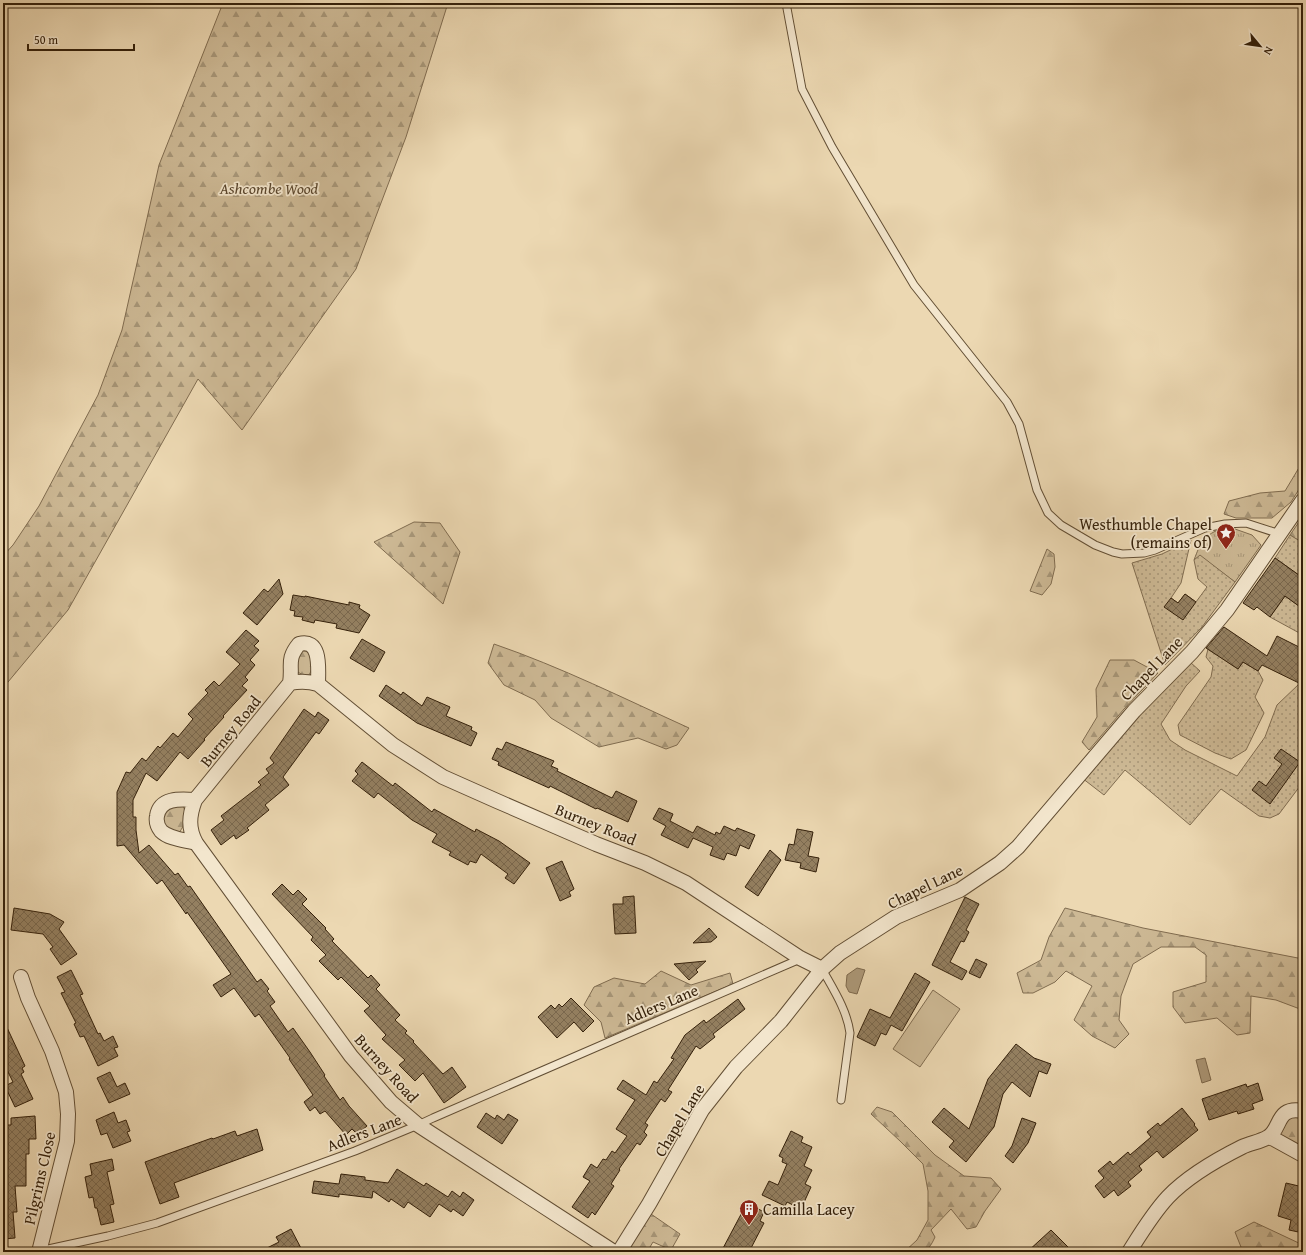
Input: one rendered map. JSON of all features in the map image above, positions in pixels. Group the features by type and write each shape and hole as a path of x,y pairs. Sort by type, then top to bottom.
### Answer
{"street":[{"name":"Chapel Lane","path":"619,1252 649,1204 702,1110 736,1068 781,1021 822,969 846,948 896,917 960,890 996,866 1018,847 1134,711 1192,652 1227,610 1303,500"},
{"path":"305,643 311,645 315,649 318,684 300,681 290,683 292,673 290,658 299,644 305,643"},
{"name":"Burney Road","path":"290,683 195,800 190,812 189,824 196,843 351,1056 391,1102 418,1125 614,1252"},
{"name":"Burney Road","path":"318,684 393,745 443,777 596,844 674,876 800,958 822,969"},
{"path":"195,800 180,799 167,802 159,811 157,819 158,827 165,833 179,839 196,843"},
{"name":"Pilgrims Close","path":"21,977 28,998 52,1051 66,1092 68,1114 67,1141 38,1252"},
{"path":"1129,1252 1156,1211 1181,1185 1203,1169 1243,1147 1268,1137 1274,1131 1281,1116 1294,1109 1303,1111"},
{"path":"1268,1137 1303,1155"}],"lane":[{"path":"786,3 802,89 832,147 914,285 1007,402 1019,424 1037,490 1048,513 1053,519 1095,545 1122,554 1144,553 1156,550 1205,528 1226,524 1246,523 1280,534"},
{"name":"Adlers Lane","path":"38,1252 157,1223 356,1151 800,958"},
{"path":"822,969 849,1023 850,1033 841,1100"}],"green space":[{"name":"Ashcombe Wood","path":"223,3 448,3 406,137 356,269 242,430 198,379 68,610 3,688 3,556 13,545 39,506 98,395 122,330 159,165"},
{"path":"1303,461 1303,483 1291,502 1272,518 1236,518 1224,514 1229,501 1260,493 1285,491"},
{"path":"1303,516 1303,543 1290,535"},
{"path":"414,522 440,523 460,552 443,604 374,542"},
{"path":"1220,529 1235,529 1252,535 1261,545 1235,582 1200,556 1194,560 1203,541 1209,535"},
{"path":"1290,535 1303,543 1303,578 1275,558"},
{"path":"1191,540 1181,583 1171,598 1178,603 1185,594 1196,602 1207,587 1198,579 1194,560 1200,555 1235,582 1202,627 1165,665 1132,563 1162,554"},
{"path":"1047,549 1054,554 1055,567 1051,584 1042,595 1030,591"},
{"path":"1285,596 1303,609 1303,635 1270,617"},
{"path":"494,644 568,673 689,728 677,745 666,749 638,738 599,747 551,718 535,700 504,685 488,663"},
{"path":"1208,649 1238,669 1243,662 1258,671 1263,680 1255,697 1264,713 1246,750 1231,759 1215,753 1180,735 1178,725 1211,677 1213,666 1206,657"},
{"path":"300,651 307,651 311,657 312,666 309,675 303,675 296,671 296,656"},
{"path":"1110,660 1134,660 1158,673 1124,709 1089,750 1082,742 1097,717 1096,689"},
{"path":"1190,662 1200,671 1186,686 1161,724 1170,740 1185,750 1237,776 1265,737 1277,705 1299,684 1303,686 1303,782 1279,814 1270,818 1259,816 1221,789 1190,825 1125,770 1104,795 1082,778 1136,716"},
{"path":"183,805 185,819 183,826 179,833 171,832 164,826 163,815 168,806"},
{"path":"1065,908 1143,928 1303,959 1303,1007 1300,1009 1276,1000 1251,996 1250,1033 1237,1035 1217,1018 1185,1023 1173,1007 1173,992 1206,982 1206,955 1195,947 1161,947 1133,964 1121,996 1119,1020 1129,1034 1115,1048 1092,1036 1074,1020 1092,986 1066,971 1055,982 1033,993 1023,993 1017,973 1041,960 1049,937"},
{"path":"661,971 691,985 730,973 733,984 605,1038 601,1022 584,1005 594,987 614,978 645,984"},
{"path":"933,990 960,1009 920,1067 893,1049"},
{"path":"877,1107 892,1112 935,1155 964,1176 991,1178 1001,1189 985,1211 976,1227 967,1229 951,1209 931,1230 935,1237 926,1250 920,1252 904,1252 917,1240 928,1220 928,1191 923,1164 871,1114"},
{"path":"1292,1115 1303,1116 1303,1151 1283,1139 1278,1132"},
{"path":"651,1214 680,1234 671,1250 653,1242 647,1252 626,1252"},
{"path":"1254,1222 1303,1245 1303,1252 1243,1252 1235,1232"}],"shaded area":[{"path":"857,968 865,970 857,994 849,992 846,986 847,975"},
{"path":"1205,1058 1211,1080 1202,1083 1196,1060"}],"building":[{"path":"1275,558 1303,578 1303,609 1285,596 1270,617 1257,607 1254,610 1243,603"},
{"path":"279,579 283,594 257,625 243,613 264,589 268,592"},
{"path":"1185,594 1196,602 1183,620 1164,607 1171,598 1178,603"},
{"path":"293,595 349,605 349,602 360,605 359,608 370,615 359,633 336,628 337,624 315,620 314,623 302,620 303,617 294,616 295,611 290,610"},
{"path":"1224,627 1267,656 1277,636 1303,649 1303,685 1262,665 1258,671 1243,662 1238,669 1206,648"},
{"path":"246,630 259,641 254,646 259,650 250,660 255,665 245,677 248,680 242,686 247,690 223,716 224,717 188,759 180,752 157,781 146,773 133,800 133,817 136,817 139,853 149,845 175,875 178,873 188,887 190,886 257,982 261,979 269,989 267,991 275,1002 270,1006 288,1032 293,1028 340,1100 343,1097 367,1126 357,1134 352,1129 346,1135 325,1111 320,1114 315,1107 310,1111 304,1102 313,1095 289,1059 290,1058 259,1014 255,1017 234,988 221,997 213,985 231,974 187,912 186,914 162,880 157,884 124,845 117,846 117,792 126,772 130,773 142,758 146,761 158,746 160,748 173,733 178,737 193,719 188,714 208,693 205,690 214,681 219,686 240,664 226,652"},
{"path":"362,639 385,652 374,672 350,658"},
{"path":"386,685 401,695 403,692 422,706 427,697 450,707 446,716 472,727 471,730 477,733 471,746 417,723 379,696"},
{"path":"304,709 315,717 318,712 329,720 319,734 316,732 283,777 289,785 265,805 269,810 247,828 249,830 236,839 234,835 221,845 211,830 224,820 221,816 261,785 258,782 269,773 266,769 274,763 270,758"},
{"path":"506,742 554,761 551,766 558,769 557,771 612,798 616,791 637,801 628,822 597,808 596,809 550,786 549,788 498,765 499,762 492,759 497,748 502,750"},
{"path":"1281,749 1300,762 1270,804 1252,790 1259,781 1266,786 1282,764 1274,758"},
{"path":"362,762 393,786 395,783 432,812 434,809 475,832 476,829 499,841 530,863 514,884 505,878 508,874 481,854 476,863 470,861 468,865 449,855 451,852 432,842 437,834 412,820 378,793 374,798 352,781 358,774 355,771"},
{"path":"659,808 673,814 670,821 693,833 697,826 715,835 716,832 720,834 724,826 735,831 737,828 755,835 749,849 740,845 736,856 727,853 724,860 710,855 713,847 693,838 688,848 661,835 666,826 653,819"},
{"path":"797,829 813,832 808,856 819,858 816,872 800,868 801,863 785,860 789,844 794,845"},
{"path":"770,850 781,860 758,896 745,887"},
{"path":"562,861 574,889 569,892 571,896 560,901 546,868"},
{"path":"282,884 293,895 298,890 307,899 302,904 326,928 325,929 334,939 332,941 368,978 371,975 380,985 376,989 400,1015 395,1020 407,1031 405,1033 414,1041 413,1042 443,1074 452,1067 466,1087 444,1103 423,1073 415,1081 399,1065 405,1060 382,1039 386,1035 364,1011 370,1006 341,977 338,980 319,961 326,955 311,940 313,937 272,894"},
{"path":"634,896 636,933 615,934 613,904 623,904 623,897"},
{"path":"965,897 979,904 966,930 969,932 964,942 961,941 950,962 967,971 962,980 932,965"},
{"path":"14,908 50,914 64,922 59,929 77,954 61,965 50,949 53,947 43,934 11,930"},
{"path":"709,928 717,937 711,942 693,943"},
{"path":"976,959 987,964 980,978 969,973"},
{"path":"706,961 696,970 698,972 689,980 674,964"},
{"path":"71,970 83,994 80,995 98,1034 100,1033 104,1041 113,1036 118,1047 114,1048 118,1056 98,1066 84,1036 80,1037 74,1024 76,1023 61,993 65,992 57,977"},
{"path":"915,973 930,982 902,1031 891,1025 886,1035 881,1033 875,1046 857,1037 870,1009 890,1018"},
{"path":"571,998 594,1021 583,1032 574,1022 557,1038 538,1017 551,1005 555,1009 559,1004 562,1007"},
{"path":"738,999 745,1009 713,1034 715,1037 700,1049 696,1046 668,1090 672,1092 665,1102 661,1099 645,1123 648,1125 644,1132 647,1135 640,1145 637,1143 619,1169 620,1170 611,1184 614,1186 595,1215 592,1212 588,1218 572,1207 590,1181 583,1177 591,1164 597,1168 603,1159 606,1160 612,1151 615,1153 627,1136 616,1129 635,1100 617,1089 623,1080 646,1095 654,1081 657,1083 674,1059 671,1058 685,1035 704,1020 706,1023"},
{"path":"3,1019 25,1066 22,1068 24,1072 21,1074 33,1099 15,1107 5,1086 13,1082 3,1062"},
{"path":"1016,1044 1034,1058 1051,1064 1047,1074 1039,1071 1030,1097 1012,1082 1003,1094 994,1127 966,1162 949,1147 954,1141 932,1122 944,1108 969,1129 988,1079"},
{"path":"110,1072 117,1087 125,1083 130,1094 109,1103 97,1078"},
{"path":"1258,1083 1263,1100 1252,1104 1254,1109 1238,1114 1237,1111 1209,1120 1202,1099 1246,1084 1247,1087"},
{"path":"1182,1108 1198,1130 1163,1158 1157,1151 1139,1166 1142,1170 1128,1182 1131,1186 1118,1196 1114,1190 1104,1198 1095,1186 1104,1178 1098,1171 1110,1161 1113,1165 1128,1152 1130,1155 1151,1137 1147,1132 1158,1123 1160,1126"},
{"path":"114,1112 118,1123 126,1120 130,1131 127,1132 131,1141 113,1148 107,1133 101,1135 96,1120"},
{"path":"486,1113 495,1119 497,1115 504,1120 508,1114 518,1120 502,1144 477,1127"},
{"path":"35,1116 36,1139 29,1139 29,1154 26,1154 26,1186 15,1186 17,1212 13,1212 15,1238 3,1239 3,1154 6,1153 5,1125 11,1125 11,1118"},
{"path":"1022,1118 1036,1123 1028,1143 1013,1163 1005,1156 1012,1146"},
{"path":"257,1129 263,1150 174,1183 179,1197 160,1204 145,1162 235,1131 237,1136"},
{"path":"791,1131 803,1137 801,1142 812,1147 804,1166 812,1170 805,1184 811,1187 801,1209 787,1202 785,1206 762,1195 769,1181 778,1185 787,1164 782,1162 783,1158 779,1156"},
{"path":"112,1159 114,1170 107,1172 114,1204 110,1205 114,1222 101,1225 93,1197 89,1198 85,1177 92,1175 90,1164"},
{"path":"397,1169 424,1186 426,1183 448,1197 452,1191 460,1197 463,1192 474,1200 463,1216 453,1209 451,1212 439,1204 430,1217 408,1202 404,1208 391,1199 389,1202 373,1191 372,1198 339,1194 339,1197 312,1193 314,1181 339,1184 341,1174 365,1177 365,1180 388,1183"},
{"path":"1286,1183 1303,1187 1303,1233 1289,1230 1291,1220 1278,1216"},
{"name":"Camilla Lacey","path":"747,1203 764,1212 760,1221 764,1223 749,1252 721,1252"},
{"path":"291,1229 303,1252 259,1252 279,1242 276,1237"},
{"path":"1051,1230 1068,1247 1062,1252 1027,1252"}],"place":[{"name":"Westhumble Chapel (remains of)","path":"1226,550"},
{"name":"Camilla Lacey","path":"749,1226"}]}
